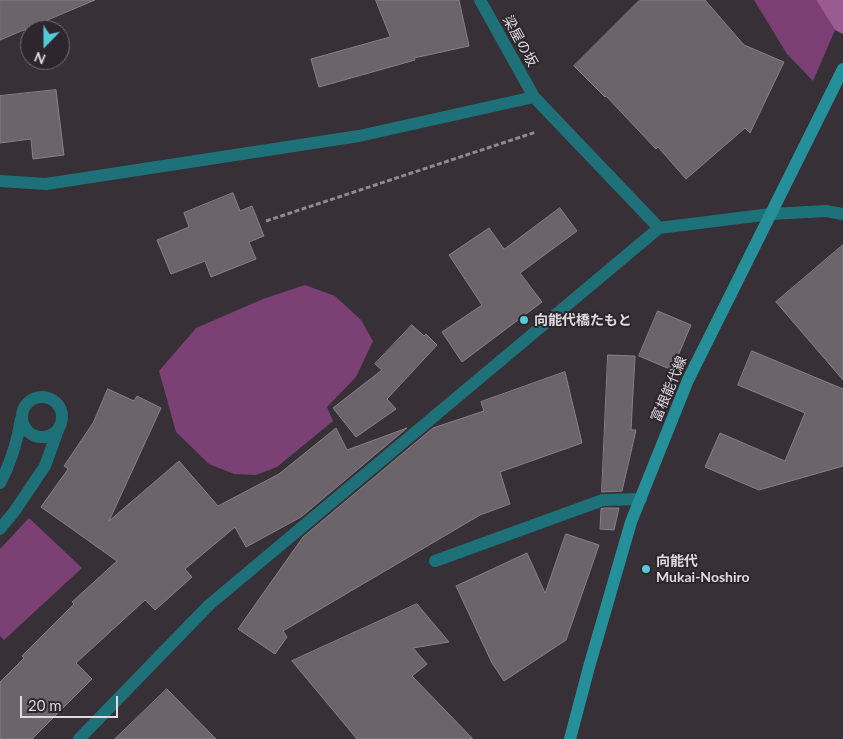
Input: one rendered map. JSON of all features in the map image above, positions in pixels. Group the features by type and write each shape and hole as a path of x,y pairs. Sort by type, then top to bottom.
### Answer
{"main road":[{"name":"富根能代線","path":"570,739 631,522 688,380 843,69"}],"street":[{"name":"梁屋の坂","path":"480,0 534,97 659,228"},
{"path":"0,181 46,184 359,136 534,97"},
{"path":"79,739 210,605 659,228 771,214 826,211 843,214"},
{"path":"0,483 13,454 25,405 30,400 37,398 50,399 60,408 62,421 45,466 14,512 0,529"},
{"path":"21,417 26,430 36,437 50,436 59,428"},
{"path":"435,561 603,500 641,499"}],"path":[{"path":"266,221 558,124"}],"shaded area":[{"path":"754,0 816,0 835,30 813,81 787,54"},
{"path":"816,0 843,0 843,34 835,30"},
{"path":"305,285 335,296 361,320 373,341 356,377 327,407 333,421 277,467 256,475 234,474 209,464 176,432 159,371 196,328 263,299"},
{"path":"29,518 82,568 4,640 0,636 0,549"}],"building":[{"path":"0,0 95,0 48,20 20,20 20,32 0,40"},
{"path":"376,0 459,0 469,46 414,58 415,60 319,87 311,59 390,37"},
{"path":"640,0 705,0 744,45 784,62 750,133 745,128 686,179 658,147 656,149 606,96 574,66"},
{"path":"56,90 64,155 33,159 31,139 0,143 0,96"},
{"path":"233,193 240,211 252,206 264,236 249,242 256,259 211,277 205,261 171,274 157,240 189,227 184,213"},
{"path":"560,208 577,231 520,273 542,302 462,362 442,332 482,305 449,255 489,228 504,249"},
{"path":"843,245 843,380 776,302"},
{"path":"658,311 691,325 672,370 639,356"},
{"path":"412,325 424,336 426,334 437,345 387,399 396,409 356,437 333,408 382,370 375,364"},
{"path":"752,351 843,389 843,466 759,490 705,467 720,433 785,461 805,413 738,385"},
{"path":"608,355 635,356 631,430 636,430 622,491 602,492"},
{"path":"565,372 582,443 500,472 510,504 480,515 283,631 287,637 275,654 238,629 303,537 433,428 484,411 481,402"},
{"path":"108,389 134,401 137,396 161,408 109,521 179,461 218,506 279,474 336,428 347,450 407,428 301,517 246,547 235,527 185,569 192,577 155,610 145,600 76,663 92,679 32,739 0,739 0,682 24,658 22,656 74,604 72,602 117,561 41,507 68,469 64,466 93,423"},
{"path":"619,508 614,530 600,529 601,509"},
{"path":"566,534 599,545 566,640 504,681 492,663 456,586 527,553 545,593"},
{"path":"417,604 449,642 413,648 427,664 412,676 473,739 357,739 292,661"},
{"path":"167,689 216,739 115,739"}],"place":[{"name":"向能代橋たもと","path":"524,320"},
{"name":"向能代 Mukai-Noshiro","path":"646,569"}]}
